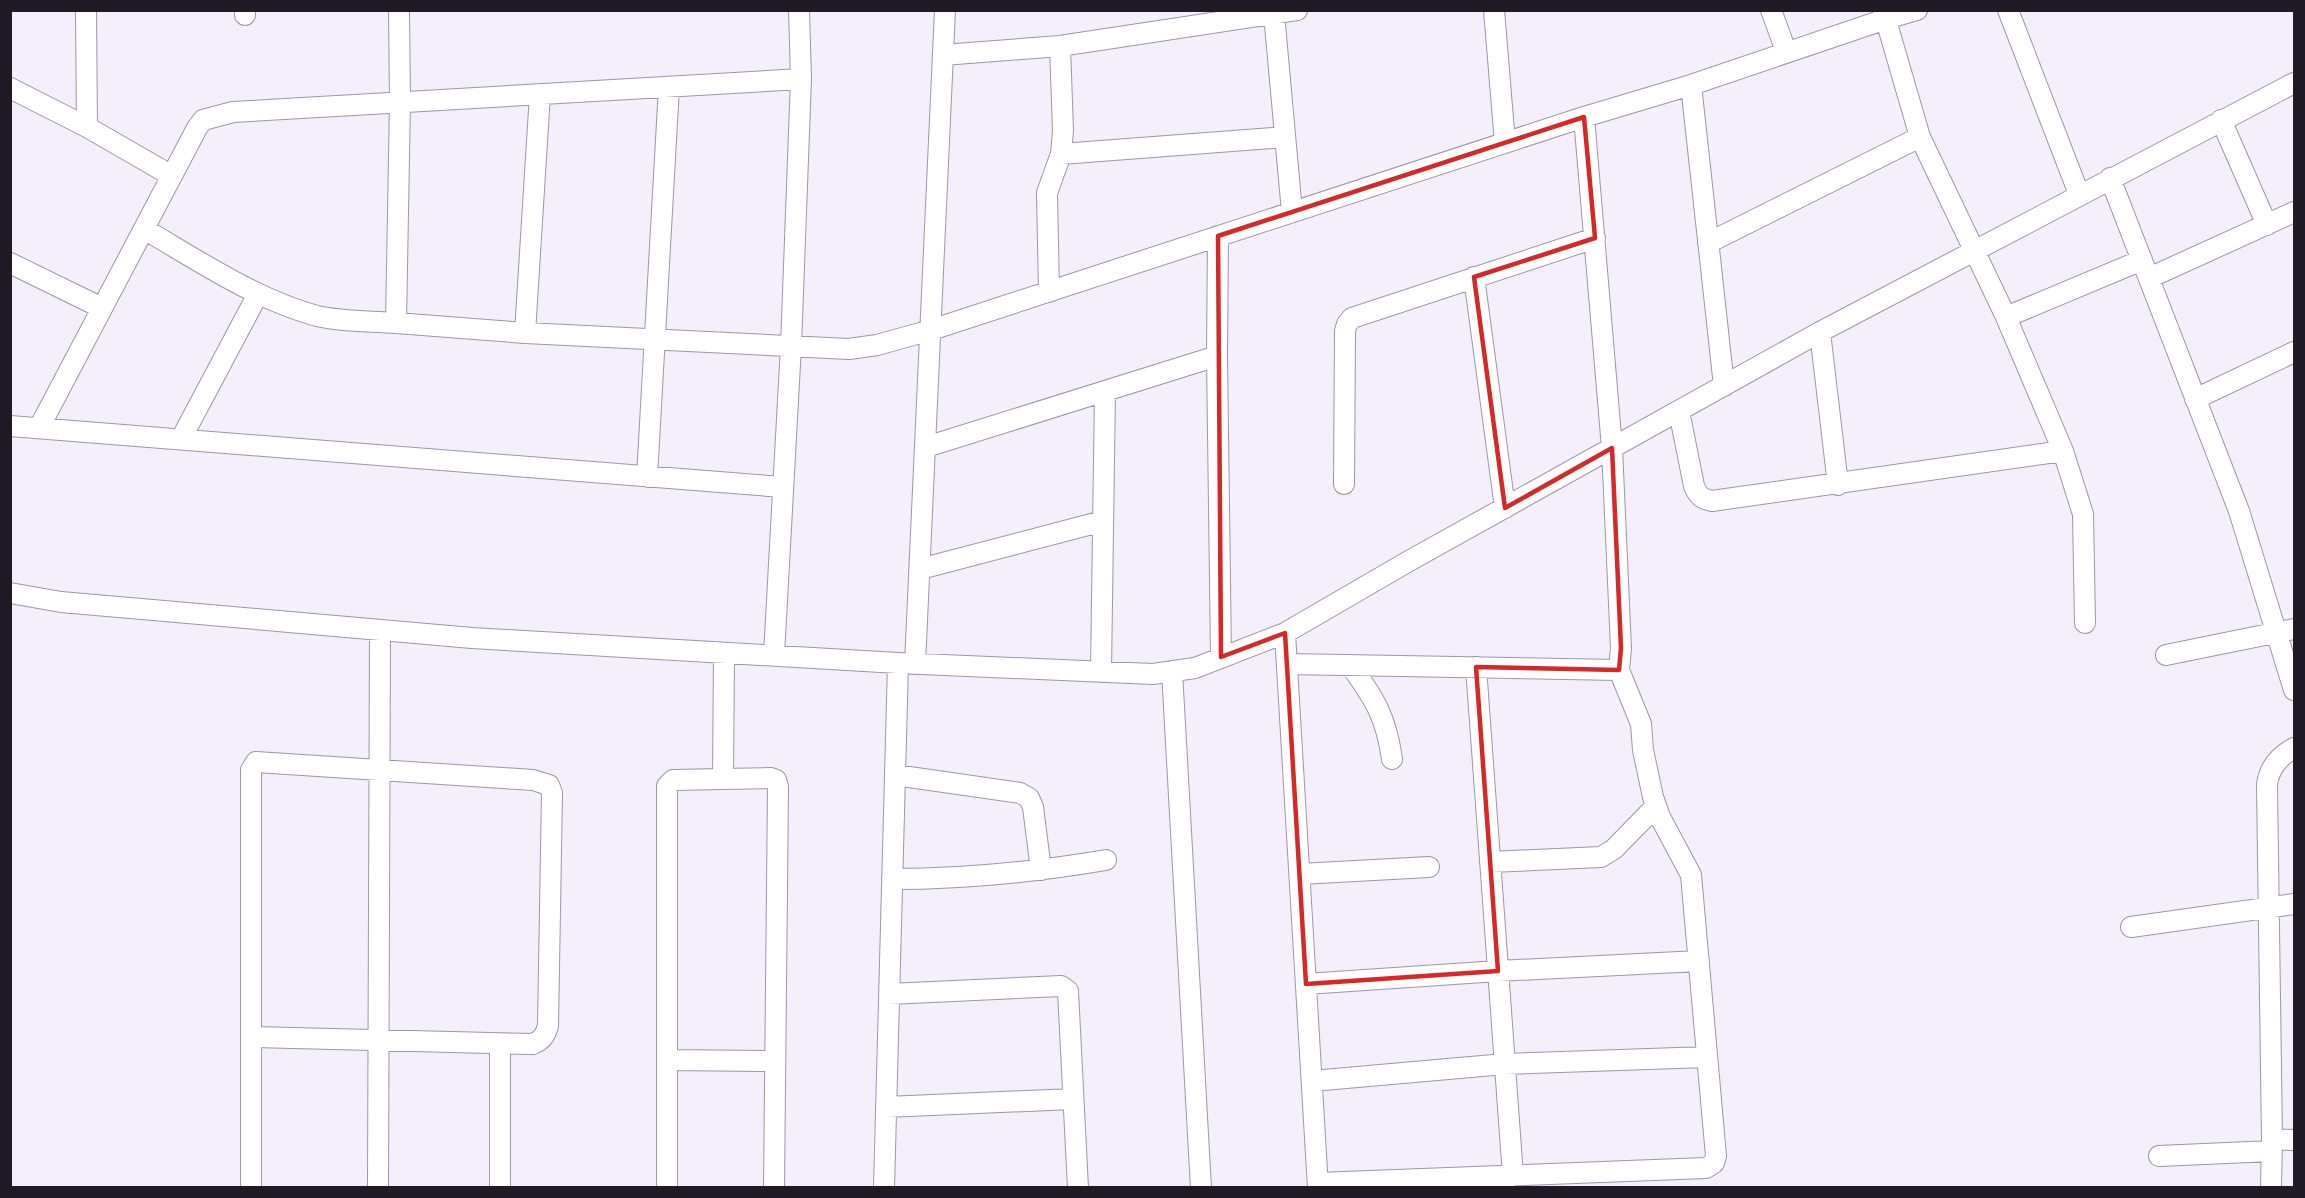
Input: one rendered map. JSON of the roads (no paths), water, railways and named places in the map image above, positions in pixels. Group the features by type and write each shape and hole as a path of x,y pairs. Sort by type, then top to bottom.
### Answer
{"street":[{"path":"86,10 87,127"},
{"path":"396,323 400,102 399,10"},
{"path":"774,655 791,346 801,80 799,10"},
{"path":"884,1188 895,775 920,569 945,10"},
{"path":"943,55 1060,46 1297,10"},
{"path":"1494,10 1505,143"},
{"path":"1771,10 1786,51"},
{"path":"144,229 258,294 319,316 338,320 525,333 860,348 932,330 1584,117 1691,85 1885,15 1917,10"},
{"path":"2008,10 2079,194"},
{"path":"1274,14 1292,212"},
{"path":"1885,15 1920,137 2006,317 2063,451 2083,514 2085,623"},
{"path":"1049,291 1047,193 1061,154 1064,131 1060,46"},
{"path":"39,428 197,128 204,120 212,116 233,112 801,80"},
{"path":"10,593 62,602 472,638 907,664 1153,674 1195,668 1285,633 1505,507 1820,332 2079,194 2295,83"},
{"path":"1691,85 1724,386"},
{"path":"647,477 669,87"},
{"path":"10,88 87,127 172,176"},
{"path":"525,333 540,94"},
{"path":"1285,633 1318,1185 1706,1168 1713,1163 1716,1156 1691,875 1656,806 1643,750 1641,724 1619,670 1621,648 1612,448 1584,117"},
{"path":"2221,120 2267,225"},
{"path":"1061,154 1285,137"},
{"path":"1708,243 1920,137"},
{"path":"2110,178 2286,631 2295,690"},
{"path":"2006,317 2267,225 2295,212"},
{"path":"1218,236 1217,356 1221,657"},
{"path":"1344,484 1345,330 1352,318 1595,238"},
{"path":"10,263 102,308"},
{"path":"1474,277 1505,507"},
{"path":"181,439 258,294"},
{"path":"1820,332 1838,484"},
{"path":"2195,399 2295,352"},
{"path":"926,447 1217,356"},
{"path":"1101,672 1105,391"},
{"path":"1679,411 1694,486 1697,494 1712,501 2063,451"},
{"path":"10,426 782,486"},
{"path":"920,569 1103,521"},
{"path":"378,1188 380,630"},
{"path":"2166,655 2286,631"},
{"path":"723,779 724,653"},
{"path":"1287,664 1619,670"},
{"path":"1350,665 1372,696 1384,720 1392,759"},
{"path":"1476,667 1513,1176"},
{"path":"1172,671 1201,1188"},
{"path":"2271,1188 2268,776 2273,765 2295,748"},
{"path":"251,1037 532,1044 545,1036 548,1026 552,793 549,785 533,780 380,769 256,762 253,764 251,770 251,1037 251,1188"},
{"path":"895,775 1020,793 1029,798 1033,807 1041,870"},
{"path":"667,1188 668,786 673,780 771,778 776,780 778,787 774,1188"},
{"path":"1490,862 1600,857 1614,849 1656,806"},
{"path":"892,879 975,878 1106,860"},
{"path":"1300,874 1429,867"},
{"path":"2131,927 2295,904"},
{"path":"1306,984 1699,961"},
{"path":"889,994 1061,986 1068,991 1078,1188"},
{"path":"500,1044 500,1188"},
{"path":"1312,1081 1505,1064 1707,1057"},
{"path":"667,1060 775,1061"},
{"path":"886,1107 1072,1099"},
{"path":"2159,1156 2272,1145 2295,1140"}]}
